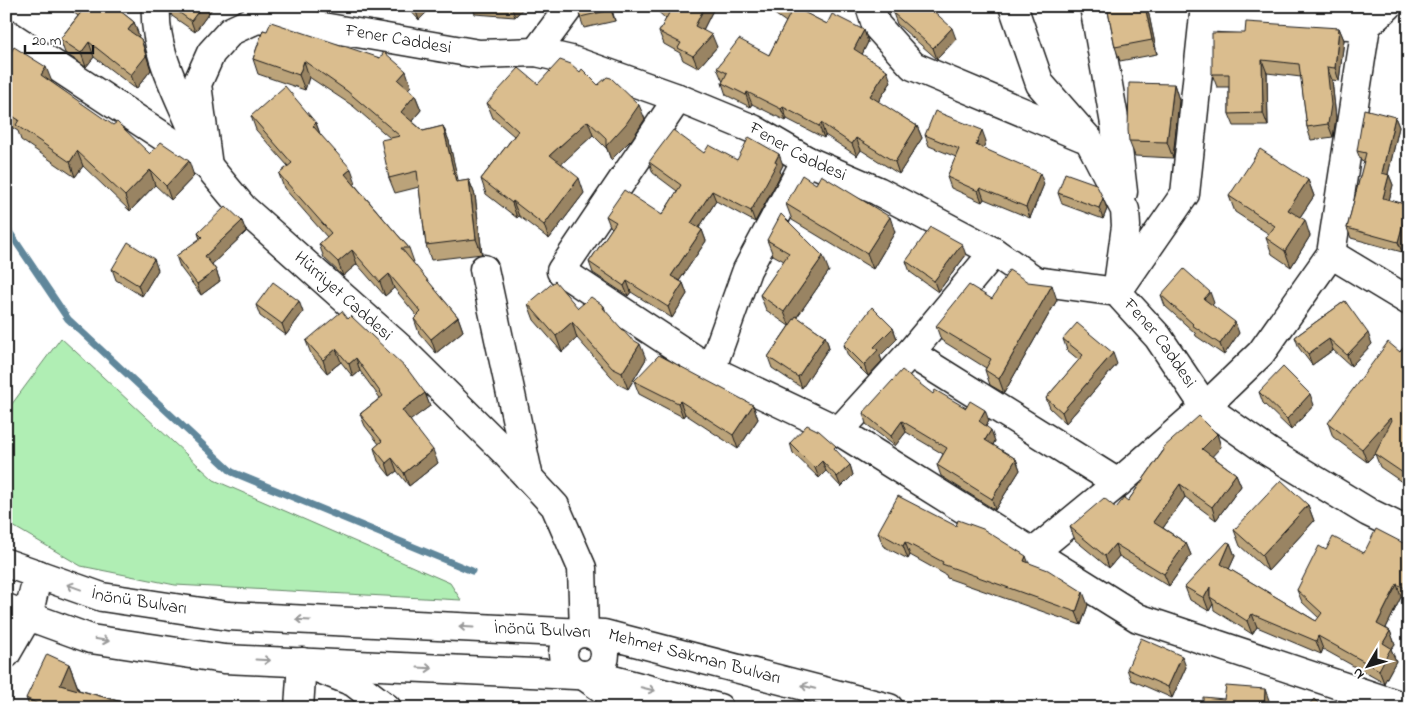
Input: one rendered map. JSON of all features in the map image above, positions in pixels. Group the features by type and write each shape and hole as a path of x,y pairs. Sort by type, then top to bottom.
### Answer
{"street":[{"path":"156,6 162,54 208,166"},
{"path":"536,52 570,6"},
{"path":"870,6 876,25 913,66 1089,140"},
{"path":"1013,6 1040,84 1089,140 1125,210"},
{"path":"1094,6 1115,124 1125,210 1126,226 1117,292"},
{"path":"1034,552 1206,407 1261,353 1332,254 1366,26 1388,6"},
{"path":"1117,292 1185,194 1204,11 1366,26"},
{"name":"Fener Caddesi","path":"208,166 197,84 211,53 232,31 257,19 479,54 536,52 571,60 678,98 753,130 806,160 878,191 994,252 1036,281 1117,292 1158,337 1206,407 1277,457 1368,512 1409,532"},
{"name":"Hürriyet Caddesi","path":"6,33 208,166 243,208 399,347 503,450 555,506 582,568 584,632"},
{"path":"678,98 561,271 712,370 839,432 1138,618 1408,708"},
{"path":"712,370 747,270 806,160"},
{"path":"839,432 910,353 994,252"},
{"path":"1332,254 1409,301"},
{"path":"484,269 529,478"},
{"path":"910,353 1118,483"},
{"name":"İnönü Bulvarı","path":"6,563 102,597 228,616 584,632"},
{"path":"6,654 17,612 38,574"},
{"path":"17,612 91,639 224,659 598,676 719,708"},
{"name":"Mehmet Sakman Bulvarı","path":"583,675 596,672 601,667 606,654 602,641 597,636 584,632"},
{"name":"Mehmet Sakman Bulvarı","path":"584,632 604,634 889,708"},
{"path":"299,708 302,662"},
{"path":"302,662 353,682 387,708"},
{"path":"583,675 630,708"}],"green space":[{"path":"61,338 214,480 450,583 461,600 175,585 81,566 6,522 6,412"}],"building":[{"path":"78,6 114,6 134,22 128,30 141,39 146,56 131,75 89,42 81,53 60,39 83,10"},
{"path":"170,6 202,6 191,21"},
{"path":"577,6 610,6 611,10 580,17"},
{"path":"661,6 705,6 695,26 712,35 693,56 678,48 681,43 659,32 669,13"},
{"path":"777,6 794,6 827,24 832,14 864,30 854,49 887,70 870,96 917,126 895,162 856,138 852,144 821,123 819,126 783,107 781,109 747,92 746,95 722,83 727,73 717,68 739,39 769,55 793,8 789,14"},
{"path":"899,6 928,6 952,28 933,48 893,13"},
{"path":"1107,6 1145,6 1152,40 1115,47"},
{"path":"271,22 380,58 384,52 406,71 398,80 415,95 401,112 423,131 443,126 456,182 469,180 476,239 426,245 417,171 389,178 381,140 400,136 347,91 304,61 299,75 253,59 263,30 267,31"},
{"path":"1246,22 1339,28 1335,68 1327,67 1331,105 1328,124 1307,127 1299,64 1262,60 1263,113 1229,114 1229,74 1212,74 1212,33 1245,33"},
{"path":"14,47 46,67 41,75 113,125 117,122 150,154 161,142 189,161 166,186 150,170 125,196 77,151 70,162 16,125 19,120 6,112 6,60"},
{"path":"560,60 571,64 580,72 582,69 598,85 607,77 611,78 639,105 626,124 606,146 606,138 588,121 550,155 579,178 544,225 481,179 518,131 487,103 519,68 538,84"},
{"path":"1129,83 1174,84 1167,142 1129,141"},
{"path":"285,86 316,123 313,126 351,169 345,174 409,248 401,248 458,317 431,339 414,319 421,312 389,274 380,282 352,250 338,262 319,244 331,233 279,174 292,163 251,116"},
{"path":"1364,109 1395,117 1382,173 1389,175 1383,198 1408,205 1398,242 1347,228 1366,153 1357,151"},
{"path":"935,111 982,130 976,145 1040,173 1026,207 980,188 978,191 947,177 959,149 925,135"},
{"path":"673,130 704,153 709,145 737,160 749,137 779,154 775,162 777,163 751,211 712,191 691,223 702,230 671,276 683,283 668,307 627,281 624,286 589,262 616,222 606,216 624,190 662,215 681,185 649,162"},
{"path":"1260,149 1308,180 1288,210 1305,220 1285,251 1266,238 1275,226 1229,196"},
{"path":"1065,173 1096,184 1103,198 1099,208 1058,193"},
{"path":"802,175 816,184 821,175 890,217 867,253 786,204"},
{"path":"226,206 242,221 205,256 216,270 197,284 176,256 202,237 198,233"},
{"path":"781,214 823,256 784,312 760,295 789,253 767,240"},
{"path":"931,227 962,244 934,281 906,261"},
{"path":"128,242 154,259 138,285 112,269"},
{"path":"1184,269 1210,292 1204,299 1235,322 1220,344 1192,325 1161,295"},
{"path":"1009,270 1028,282 1052,285 999,379 985,370 991,359 936,326 969,285 992,299"},
{"path":"555,281 578,308 591,297 604,306 603,308 630,338 640,344 622,373 612,368 572,322 556,336 528,304"},
{"path":"273,282 299,301 282,324 256,305"},
{"path":"1345,301 1368,333 1347,355 1329,339 1308,354 1295,337"},
{"path":"872,307 893,328 874,347 878,350 864,365 844,345"},
{"path":"342,311 348,319 351,316 408,370 425,393 402,410 433,450 404,473 392,458 386,463 374,448 382,441 360,414 383,396 356,358 349,364 336,349 323,360 306,341"},
{"path":"796,316 825,336 798,377 768,357"},
{"path":"1077,323 1113,353 1062,412 1046,398 1083,355 1063,339"},
{"path":"1409,340 1409,477 1375,454 1392,420 1390,418 1362,449 1328,423 1388,342 1400,352"},
{"path":"659,355 753,405 733,435 680,401 678,403 634,381"},
{"path":"1283,367 1310,394 1287,419 1259,392"},
{"path":"902,370 933,394 935,390 966,408 970,401 985,410 979,421 991,430 985,440 1016,459 992,499 937,465 947,448 902,421 891,436 863,413"},
{"path":"1199,416 1217,434 1202,449 1236,474 1212,507 1180,484 1153,522 1186,543 1164,574 1115,544 1105,556 1070,527 1104,498 1116,508 1124,498 1128,501 1164,450 1163,448"},
{"path":"807,425 819,431 836,446 834,448 850,465 837,477 822,461 815,468 790,443"},
{"path":"1281,480 1308,505 1262,555 1234,530"},
{"path":"898,496 956,526 958,520 983,529 1026,556 1024,561 1048,570 1083,592 1076,612 942,564 943,562 905,542 903,546 878,532"},
{"path":"1376,529 1409,546 1409,590 1397,584 1377,624 1390,631 1383,643 1391,648 1379,670 1318,636 1316,641 1252,614 1247,621 1210,597 1210,587 1204,598 1185,587 1227,542 1230,543 1221,564 1316,621 1322,613 1297,590 1319,546 1326,550 1333,537 1364,553"},
{"path":"1141,638 1182,656 1168,687 1127,669"},
{"path":"47,654 69,664 60,685 143,708 46,708 26,698"},
{"path":"1226,686 1265,689 1264,708 1203,708 1203,697 1224,699"},
{"path":"1314,699 1323,708 1306,708"}],"waterway":[{"path":"6,227 68,319 232,472 472,571"}]}
